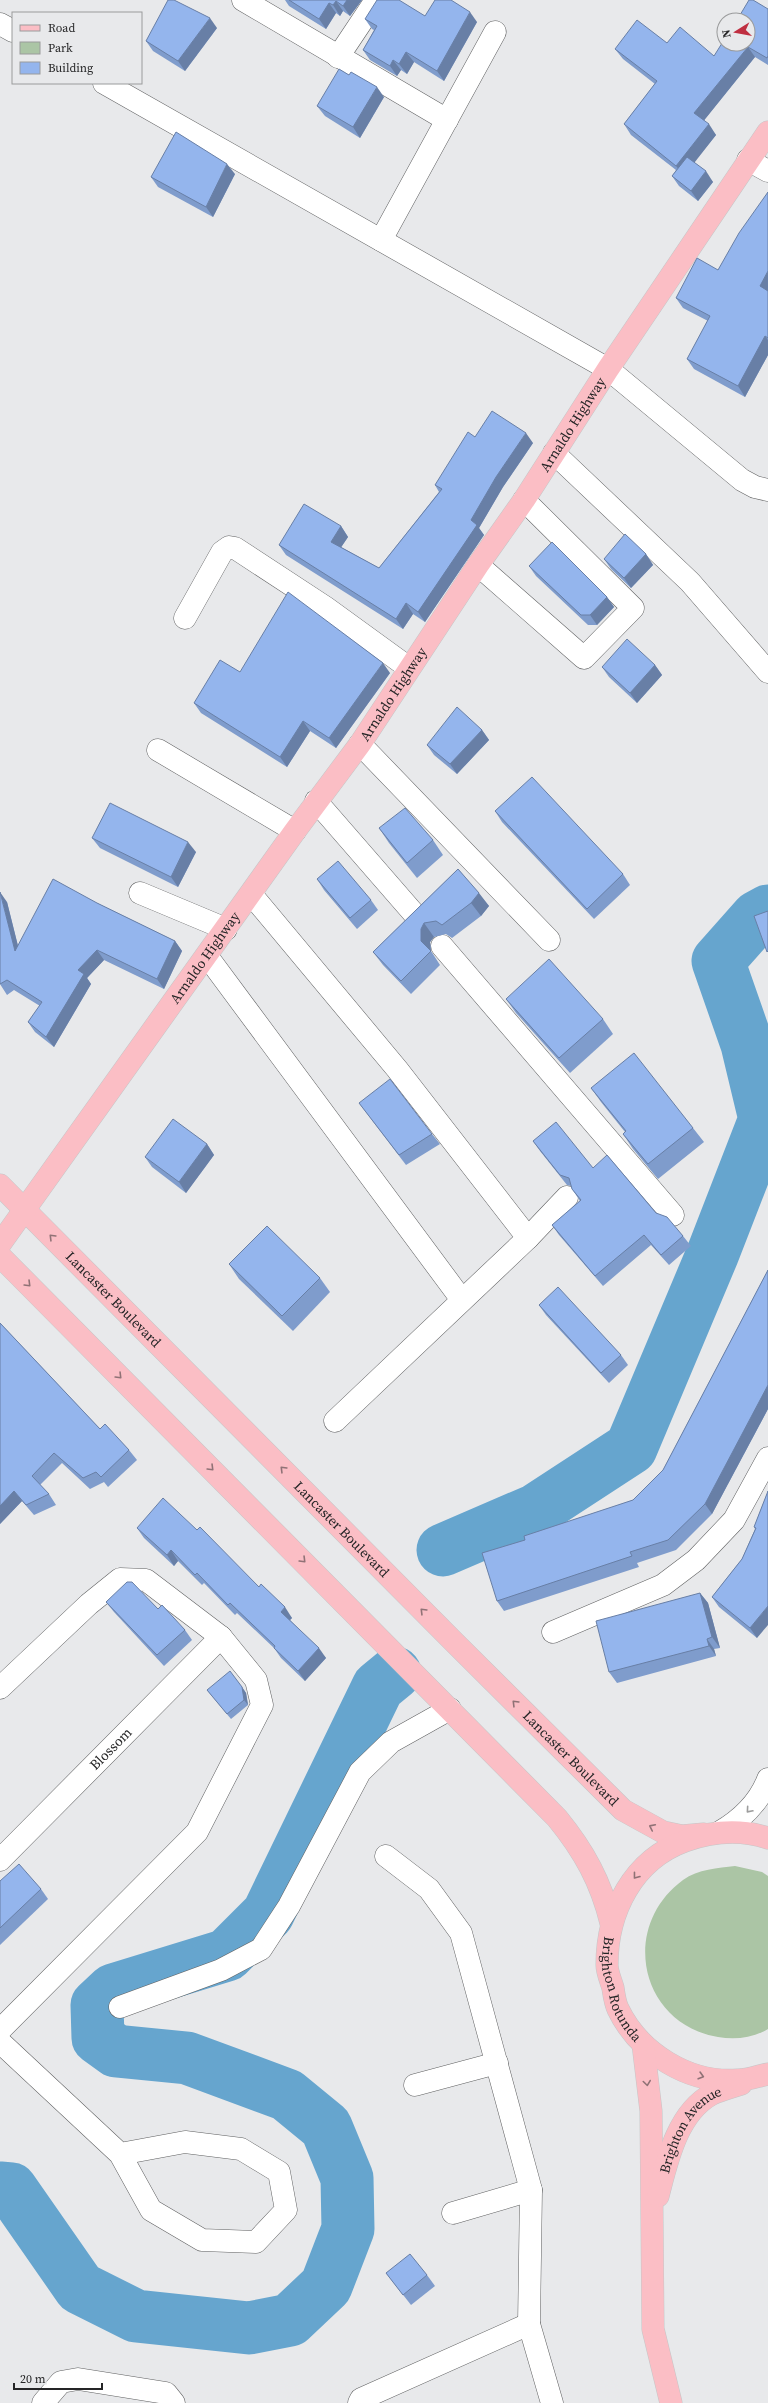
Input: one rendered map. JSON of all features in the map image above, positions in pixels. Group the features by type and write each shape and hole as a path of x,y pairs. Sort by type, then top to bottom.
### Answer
{"main road":[{"name":"Arnaldo Highway","path":"0,1244 26,1210 226,930 316,801 360,744 478,565 524,500 608,369 768,132"},
{"name":"Lancaster Boulevard","path":"0,1185 623,1810 663,1832 682,1836 712,1833"},
{"path":"0,1256 558,1818 582,1852 604,1895 611,1923"},
{"name":"Brighton Rotunda","path":"768,1838 753,1833 712,1833 672,1846 645,1866 624,1892 611,1923 607,1966 618,2009 643,2044 671,2066 703,2078 738,2080 768,2075"},
{"name":"Brighton Avenue","path":"643,2044 651,2112 652,2329 671,2403"},
{"name":"Brighton Avenue","path":"652,2221 672,2149 681,2128 695,2109 712,2094 768,2075"}],"street":[{"path":"243,0 447,120"},
{"path":"338,57 376,0"},
{"path":"0,24 12,30"},
{"path":"381,240 495,32"},
{"path":"106,84 608,369 742,480 755,487 768,490"},
{"path":"748,160 768,171"},
{"path":"554,453 690,582 768,672"},
{"path":"478,565 584,658 633,608 524,500"},
{"path":"185,618 222,552 229,547 235,548 325,607 409,668"},
{"path":"360,744 549,940"},
{"path":"158,750 295,831"},
{"path":"316,801 416,916"},
{"path":"140,893 226,930"},
{"path":"251,894 396,1068 528,1238"},
{"path":"442,946 673,1215"},
{"path":"207,956 462,1300"},
{"path":"335,1421 528,1238 568,1197"},
{"path":"553,1632 663,1585 696,1560 734,1520 768,1458"},
{"path":"0,1688 89,1604 120,1579 146,1580 221,1637 256,1680 262,1705 198,1832 0,2030"},
{"name":"Blossom","path":"0,1860 221,1637"},
{"path":"120,2007 221,1970 261,1949 289,1906 360,1772 391,1742 450,1709"},
{"path":"712,1833 738,1821 757,1800 768,1779"},
{"path":"386,1856 429,1890 461,1933 531,2190 529,2324 552,2403"},
{"path":"0,2042 120,2154 151,2210 202,2240 256,2242 286,2210 279,2172 241,2149 185,2142 120,2154"},
{"path":"416,2085 496,2063"},
{"path":"453,2213 531,2190"},
{"path":"359,2403 361,2399 529,2324"},
{"path":"43,2403 61,2382 78,2379 166,2393 174,2403"}],"green space":[{"path":"735,1866 762,1872 768,1876 768,2029 744,2038 718,2037 691,2028 671,2014 656,1994 647,1971 645,1947 650,1923 663,1900 683,1880 702,1871"}],"building":[{"path":"168,0 174,0 210,18 178,61 146,41"},
{"path":"289,0 347,0 343,6 336,1 333,5 329,3 319,19"},
{"path":"377,0 399,0 425,16 435,0 451,0 470,12 437,71 406,52 399,64 393,60 390,66 363,50 377,26 365,19"},
{"path":"749,0 753,0 768,9 767,58 756,52 756,12 742,12"},
{"path":"637,20 667,43 680,27 714,56 716,52 744,52 694,113 709,124 676,166 624,124 657,81 615,49"},
{"path":"339,69 349,75 351,72 377,87 353,127 317,106"},
{"path":"176,132 227,164 206,207 151,177"},
{"path":"687,157 706,171 691,191 672,176"},
{"path":"768,192 768,271 760,286 768,291 768,338 765,336 738,386 687,359 710,316 676,298 697,258 718,270 739,233"},
{"path":"492,411 526,433 496,477 471,520 477,525 418,612 406,603 396,619 279,545 304,504 341,526 331,542 379,568 442,489 435,485 468,432 475,437"},
{"path":"625,534 646,554 624,578 604,559"},
{"path":"552,542 607,597 590,615 581,615 529,566"},
{"path":"288,592 383,663 329,738 303,721 280,757 194,703 220,660 240,672"},
{"path":"627,639 655,665 630,693 602,667"},
{"path":"457,707 482,730 450,764 427,745"},
{"path":"532,777 623,874 587,909 495,811"},
{"path":"110,803 188,842 171,877 92,838"},
{"path":"405,808 433,840 407,863 379,828"},
{"path":"338,861 371,900 350,918 317,879"},
{"path":"458,869 479,893 471,903 442,925 436,921 424,923 421,929 421,941 431,951 401,981 373,952"},
{"path":"53,879 97,903 175,941 157,979 97,950 78,970 84,974 46,1037 28,1022 42,1002 7,980 0,984 0,892 15,951"},
{"path":"768,911 768,951 767,952 754,916"},
{"path":"549,959 603,1019 559,1058 506,999"},
{"path":"634,1053 693,1128 648,1164 623,1134 626,1131 591,1088"},
{"path":"390,1079 432,1134 399,1155 359,1103"},
{"path":"173,1119 207,1144 179,1182 145,1157"},
{"path":"556,1122 593,1168 607,1155 656,1213 667,1217 683,1236 661,1255 644,1235 595,1276 552,1225 581,1200 572,1189 569,1178 560,1175 533,1141"},
{"path":"267,1226 320,1278 282,1316 229,1264"},
{"path":"768,1270 768,1385 705,1504 668,1540 630,1552 632,1556 497,1601 482,1553 525,1540 524,1536 633,1500 663,1470"},
{"path":"558,1287 621,1355 601,1373 539,1305"},
{"path":"0,1323 100,1429 105,1424 129,1450 101,1477 96,1472 83,1478 54,1453 32,1476 49,1494 26,1505 14,1491 0,1506"},
{"path":"768,1491 768,1606 750,1628 712,1597 742,1559 756,1528 754,1527"},
{"path":"163,1498 197,1530 200,1527 259,1587 261,1584 285,1607 281,1612 319,1648 298,1671 274,1648 275,1646 230,1603 228,1605 197,1573 195,1575 171,1550 167,1555 137,1528"},
{"path":"127,1582 132,1582 158,1609 162,1605 185,1630 157,1655 106,1602"},
{"path":"700,1593 712,1637 707,1639 709,1646 609,1672 596,1621"},
{"path":"230,1671 242,1687 244,1700 227,1714 207,1690"},
{"path":"19,1864 41,1889 0,1928 0,1881"},
{"path":"410,2254 427,2275 403,2295 386,2273"}],"waterway":[{"path":"443,1550 536,1510 631,1448 713,1253 765,1119 747,1044 718,961 757,917 768,911"},
{"path":"0,2188 11,2189 80,2288 136,2316 249,2328 290,2320 326,2286 348,2229 347,2178 326,2127 287,2095 187,2058 116,2051 98,2038 97,2005 113,1990 227,1955 268,1914 378,1687 395,1673"}]}
